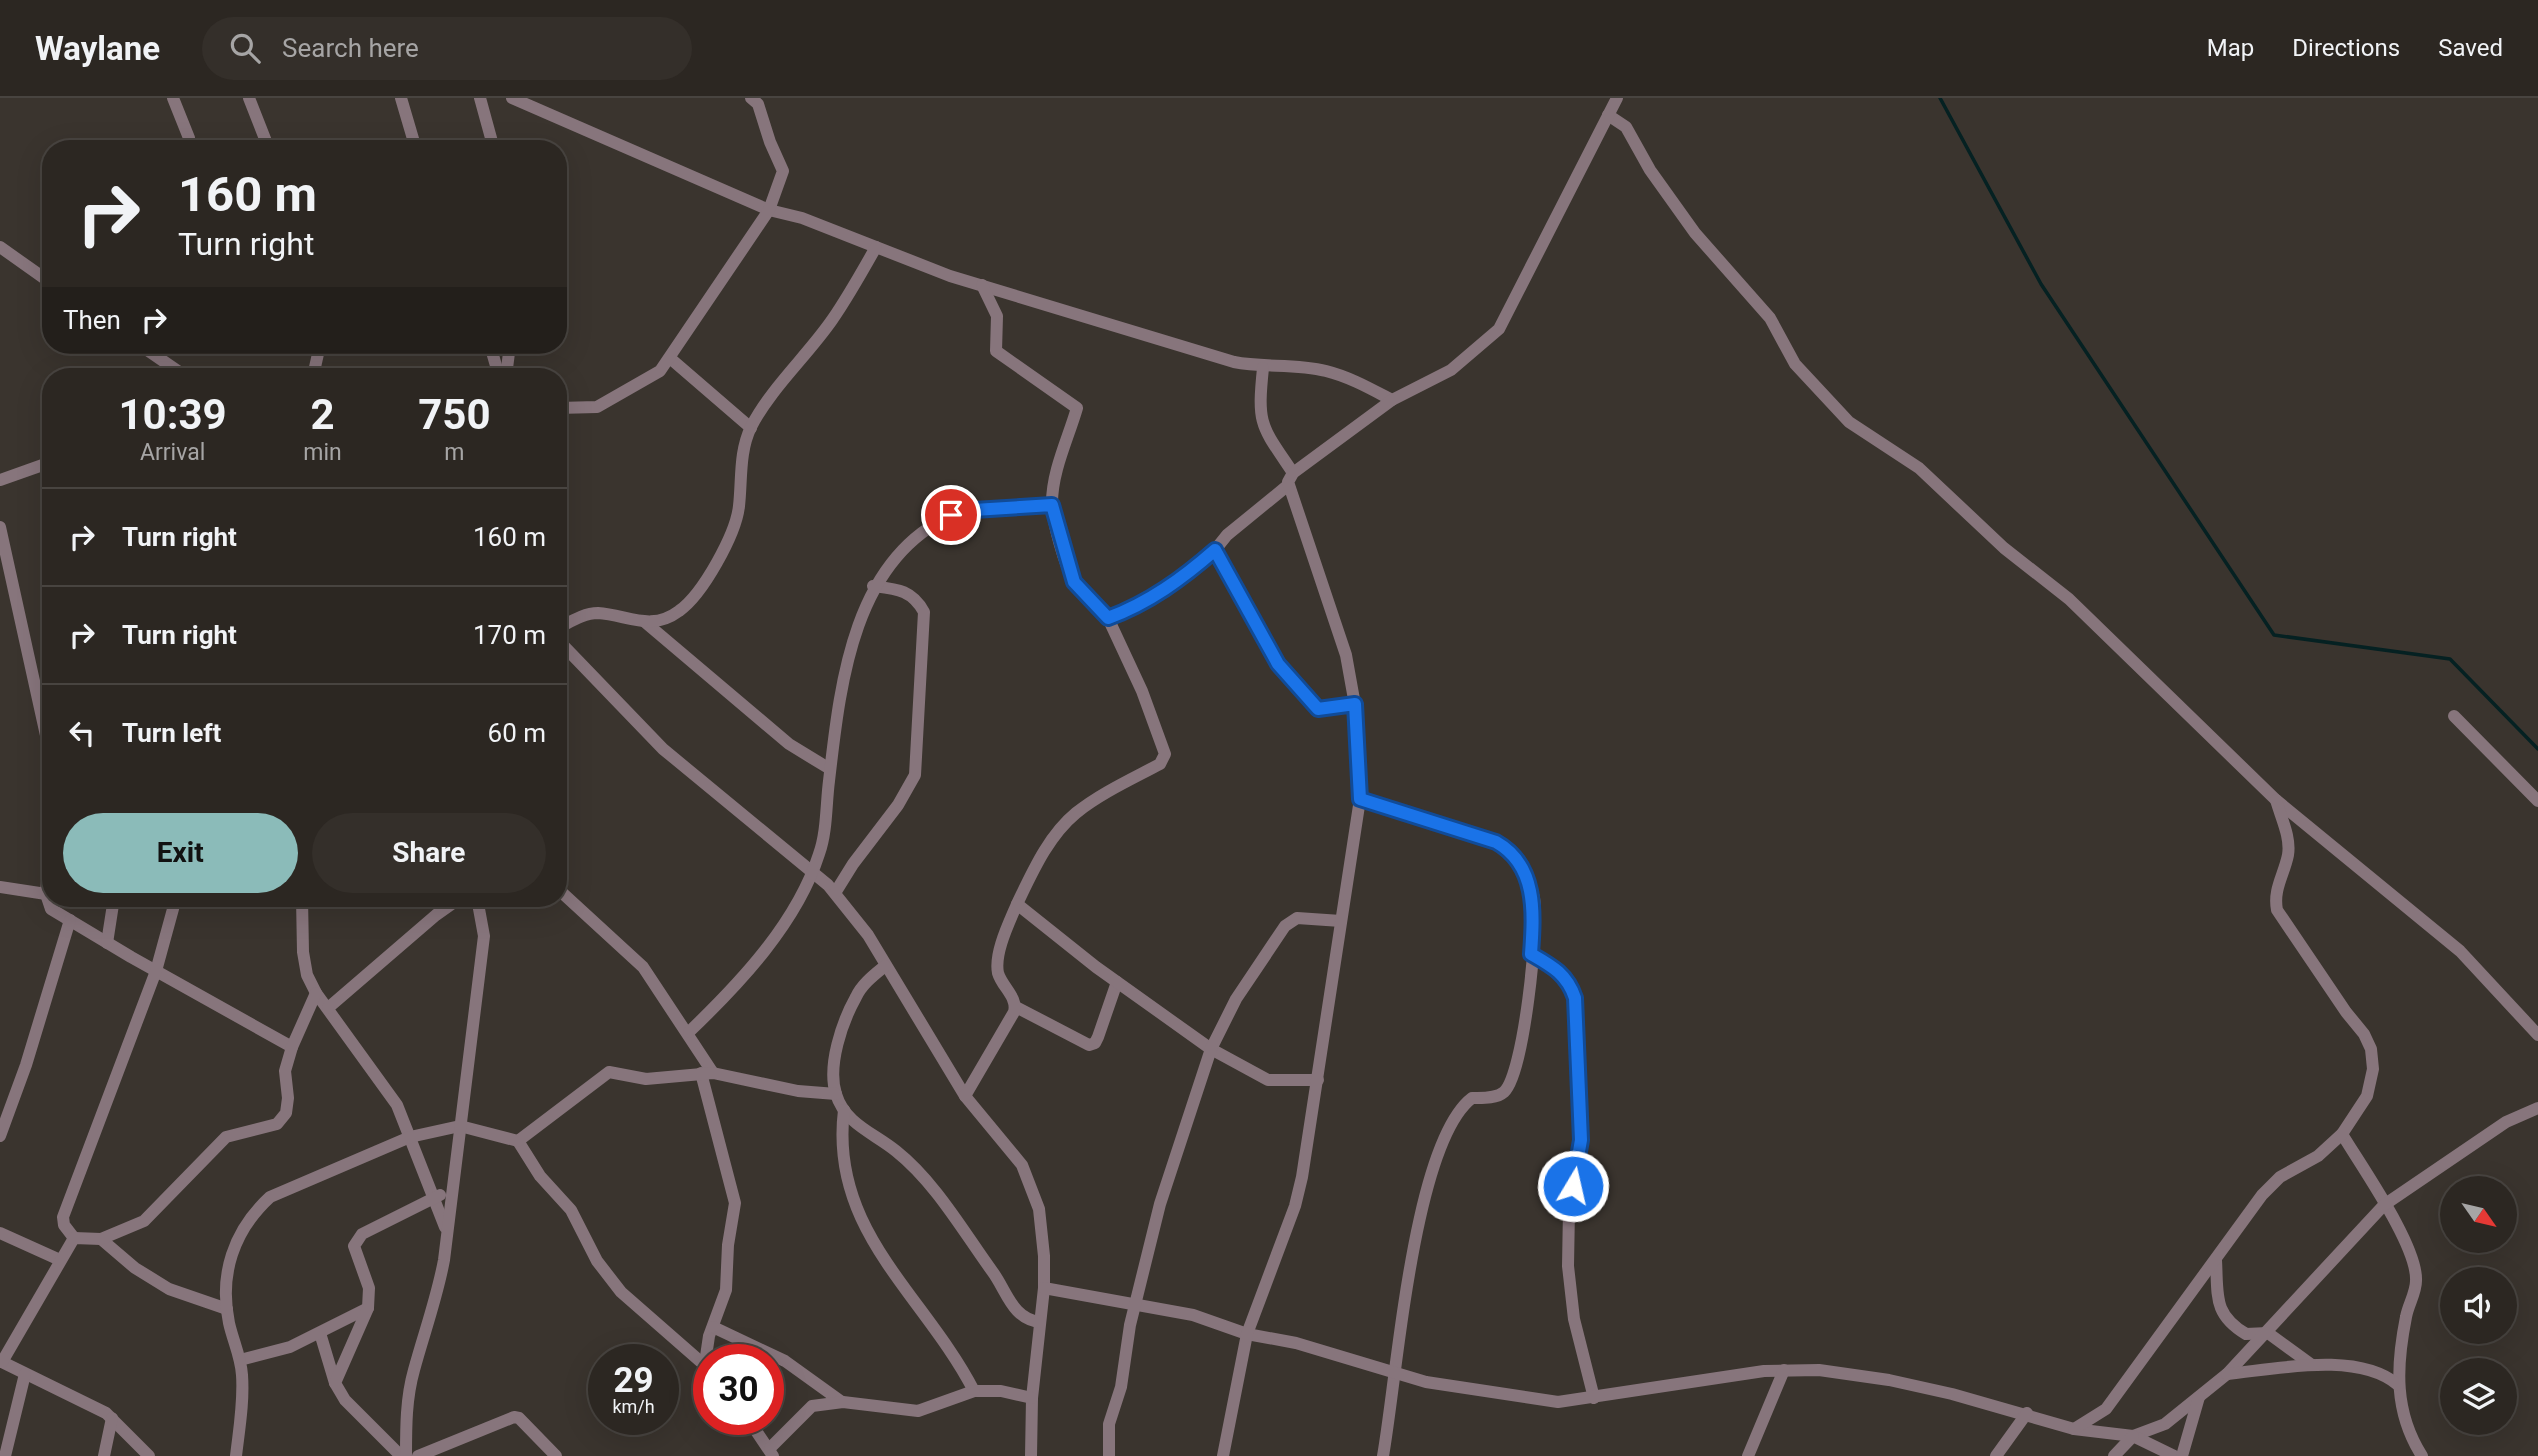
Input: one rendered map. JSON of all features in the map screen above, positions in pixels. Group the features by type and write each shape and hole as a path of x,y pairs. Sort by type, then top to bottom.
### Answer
{"street":[{"path":"173,98 189,138"},
{"path":"249,98 265,140"},
{"path":"401,98 413,140"},
{"path":"480,98 492,140"},
{"path":"512,98 769,210 802,218 982,285 1182,349 1262,368 1292,366 1326,371 1392,400"},
{"path":"567,408 597,407 660,371 671,359 769,210 783,171 769,142 758,104 751,98"},
{"path":"1108,618 1136,607 1189,573 1215,550 1227,535 1290,480 1392,400 1451,370 1499,328 1551,232 1617,98"},
{"path":"1608,115 1626,127 1650,170 1695,233 1770,318 1794,364 1849,422 1919,468 2004,548 2069,599 2276,800 2460,951 2538,1035"},
{"path":"0,247 42,277"},
{"path":"567,624 598,613 646,623 665,621 682,610 710,572 739,507 741,458 751,428 833,319 876,247"},
{"path":"982,285 997,316 996,351 1077,408 1057,471 1052,505 1074,582 1108,618 1142,691 1165,754 1160,764 1096,798 1073,815 1037,864 1017,904 999,954 998,971 1016,1007 1083,1043 1095,1044 1116,982"},
{"path":"152,354 172,368"},
{"path":"671,359 751,428"},
{"path":"1223,1456 1247,1334 1295,1206 1318,1080 1360,799 1355,704 1346,655 1290,480 1262,426 1258,407 1262,368"},
{"path":"0,481 42,465"},
{"path":"689,1032 720,1002 769,944 813,872 821,850 836,711 857,627 873,586 906,548 951,515 974,510 1052,505"},
{"path":"0,527 42,717"},
{"path":"1215,550 1288,679 1318,709 1355,704"},
{"path":"835,893 853,864 898,805 915,775 924,612 917,599 905,590 873,586"},
{"path":"646,623 789,744 830,769"},
{"path":"567,649 663,749 835,893 868,935 965,1096 1022,1165 1039,1209 1044,1288 1032,1398 1031,1456"},
{"path":"2454,716 2538,801"},
{"path":"1360,799 1496,842 1507,848 1516,857 1534,897 1527,1017 1510,1084 1503,1093 1494,1097 1472,1098 1444,1134 1415,1239 1383,1456"},
{"path":"2074,1429 2106,1409 2262,1195 2280,1177 2318,1156 2342,1134 2367,1096 2373,1069 2371,1049 2364,1034 2277,910 2275,898 2288,855 2288,838 2276,800"},
{"path":"0,887 42,893"},
{"path":"567,897 643,967 689,1032 707,1073 735,1203 728,1245 726,1290 713,1327 710,1344"},
{"path":"1017,904 1116,982 1211,1048 1268,1080 1318,1080"},
{"path":"50,907 107,943 292,1047"},
{"path":"107,943 113,907"},
{"path":"74,1238 64,1225 63,1217 156,971 174,907"},
{"path":"303,907 303,952 307,975 316,993 397,1105 446,1230"},
{"path":"328,1008 447,907"},
{"path":"406,1456 408,1401 413,1372 439,1289 484,936 479,907"},
{"path":"1109,1456 1109,1424 1121,1387 1135,1306 1160,1204 1211,1048 1236,999 1285,926 1297,918 1341,921"},
{"path":"0,1136 26,1065 70,920"},
{"path":"1531,954 1559,971 1570,983 1575,998 1581,1140 1569,1209 1567,1266 1574,1319 1594,1398"},
{"path":"885,966 855,997 838,1044 833,1080 836,1094 852,1121 907,1160 994,1273 1016,1311 1029,1321 1040,1322"},
{"path":"74,1238 101,1239 144,1221 226,1137 277,1124 286,1113 288,1098 285,1071 292,1047 316,993"},
{"path":"965,1096 1016,1007"},
{"path":"519,1141 603,1073 646,1079 707,1073 798,1091 836,1094"},
{"path":"2114,1456 2133,1436 2165,1424 2227,1374 2268,1333 2384,1205 2506,1122 2538,1108"},
{"path":"844,1110 841,1154 847,1185 856,1209 873,1242 974,1391"},
{"path":"236,1456 242,1389 240,1360 228,1309 225,1276 229,1258 257,1209 281,1191 348,1166 410,1137 460,1126 519,1141 540,1176 571,1210 597,1261 621,1292 693,1354"},
{"path":"2342,1134 2409,1251 2416,1281 2406,1316 2398,1385 2403,1417 2422,1456"},
{"path":"335,1383 368,1308 369,1288 354,1246 356,1239 386,1220 452,1188"},
{"path":"0,1233 60,1260"},
{"path":"74,1238 1,1361 112,1418 149,1456"},
{"path":"101,1239 135,1268 169,1289 228,1309"},
{"path":"2216,1260 2218,1302 2223,1315 2246,1334 2268,1333 2312,1365"},
{"path":"1044,1288 1192,1315 1247,1334 1296,1343 1395,1374 1558,1402 1693,1380 1784,1370 1819,1370 1889,1380 2026,1413 2074,1429 2133,1436 2174,1456"},
{"path":"240,1360 290,1346 368,1308"},
{"path":"713,1327 785,1362 843,1402"},
{"path":"320,1333 335,1383 345,1400 401,1456"},
{"path":"2227,1374 2312,1365 2364,1367 2379,1371 2398,1385"},
{"path":"1748,1456 1784,1370"},
{"path":"5,1456 24,1374"},
{"path":"759,1435 771,1452 812,1406 843,1402 918,1410 974,1391 1001,1391 1032,1398"},
{"path":"2182,1456 2199,1397"},
{"path":"1996,1456 2026,1413"},
{"path":"418,1456 514,1417 519,1418 555,1456"},
{"path":"104,1456 112,1418"}],"waterway":[{"path":"1940,98 2041,284 2274,635 2450,659 2538,749"}],"route":[{"path":"951,515 974,510 1052,505 1074,582 1108,618 1136,607 1189,573 1215,550 1288,679 1318,709 1327,710 1355,704 1360,799 1496,842 1516,857 1534,897 1531,954 1559,971 1570,983 1575,998 1581,1140 1573,1186"}]}
